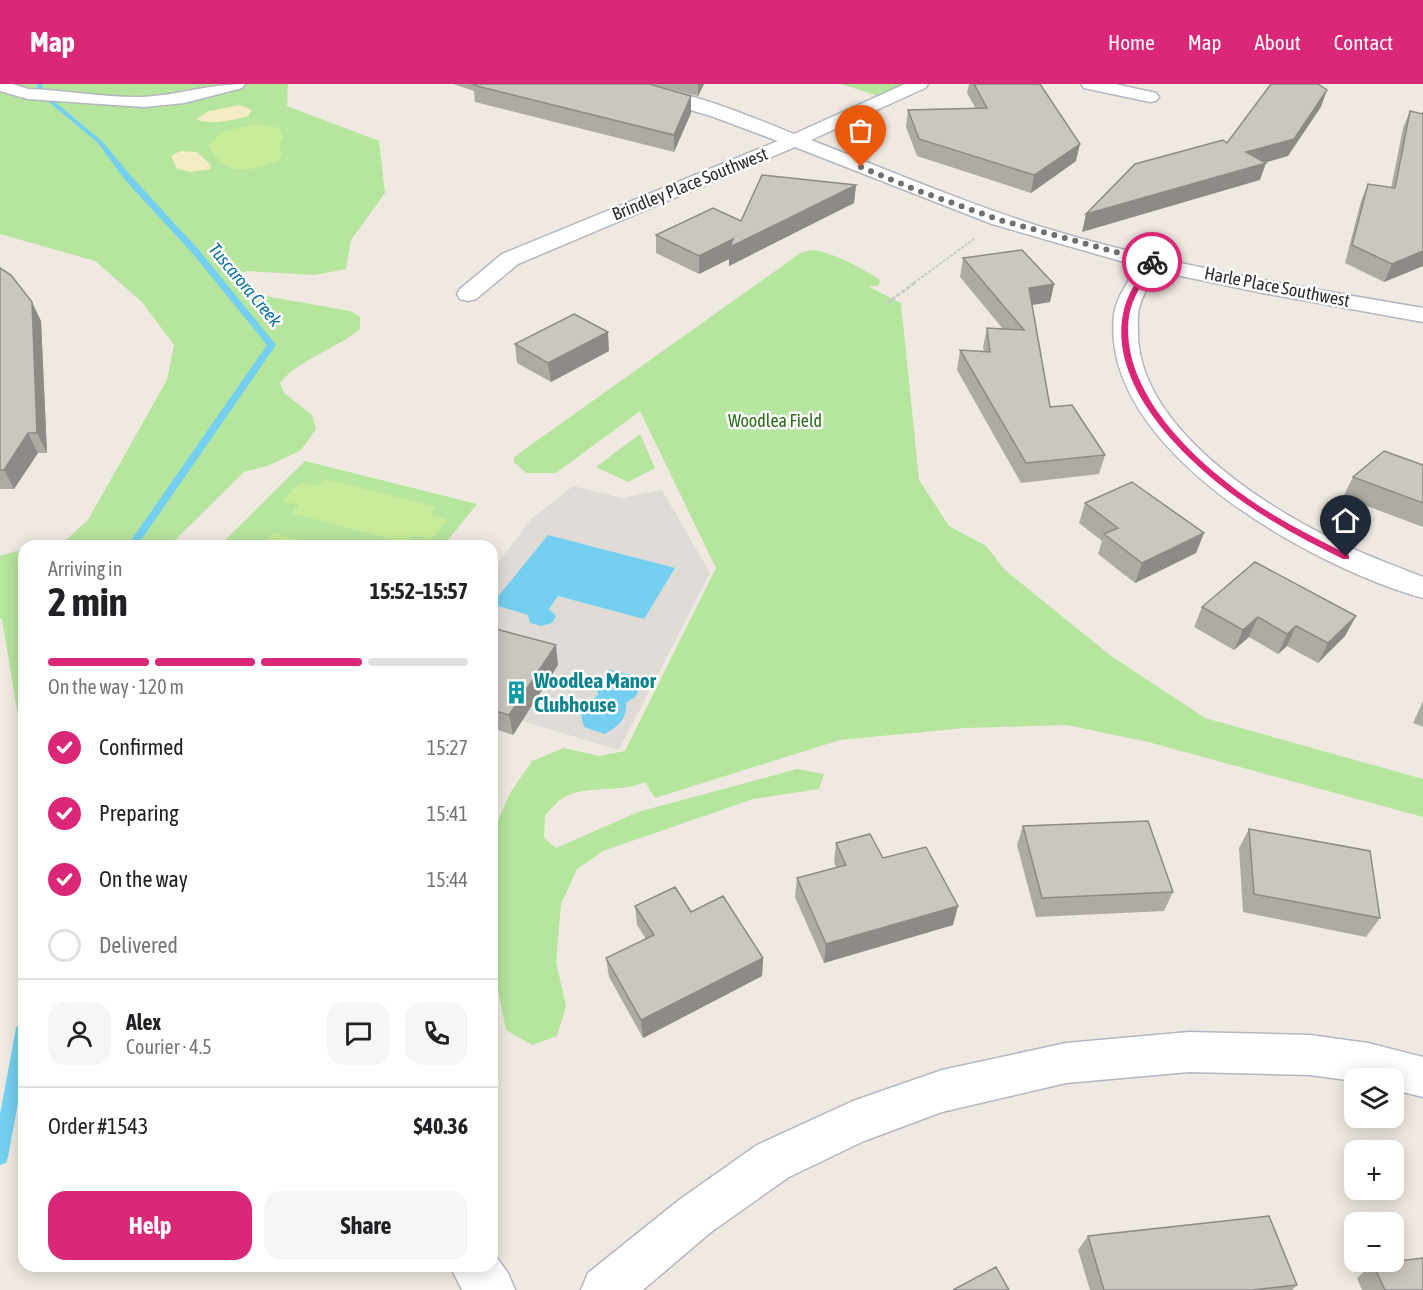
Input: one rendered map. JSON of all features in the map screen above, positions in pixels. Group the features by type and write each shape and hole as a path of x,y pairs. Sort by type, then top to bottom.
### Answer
{"street":[{"path":"0,84 25,95 52,94 132,102 166,100 236,84"},
{"name":"Harle Place Southwest","path":"621,84 703,106 919,191 1000,220 1152,262 1423,315"},
{"name":"Brindley Place Southwest","path":"468,294 510,259 796,141 919,84"},
{"path":"1090,84 1150,97"},
{"path":"1152,262 1130,300 1126,316 1126,347 1135,381 1158,418 1191,455 1217,478 1269,516 1362,565 1423,588"},
{"path":"605,1290 695,1216 773,1161 853,1123 942,1091 1066,1063 1189,1053 1310,1055 1368,1064 1423,1077"},
{"path":"478,1272 491,1290"}],"path":[{"path":"887,303 1000,220"}],"green space":[{"path":"0,84 288,84 287,106 379,141 385,193 351,240 346,269 315,275 247,271 235,277 237,284 254,294 350,311 360,317 360,329 297,367 280,383 284,393 312,415 316,429 301,450 270,465 244,472 175,540 66,540 88,520 167,380 174,345 142,302 95,261 0,234"},
{"path":"841,84 916,84 887,99"},
{"path":"255,124 280,128 283,139 279,145 282,154 279,160 257,168 233,168 220,161 208,146 222,132"},
{"name":"Woodlea Field","path":"813,250 821,252 856,266 880,280 879,285 869,287 901,303 919,480 949,526 986,546 1005,570 1111,656 1205,718 1423,779 1423,817 1148,742 1067,725 965,728 840,740 655,798 645,782 626,787 576,793 561,799 545,815 544,838 556,848 638,812 797,769 824,774 819,789 753,799 603,851 577,869 561,904 556,962 566,1006 557,1036 532,1045 506,1030 498,989 498,820 510,793 532,761 564,748 599,756 625,751 716,568 640,411 556,473 526,473 514,462 514,457 802,252"},
{"path":"640,434 655,468 628,482 596,467"},
{"path":"305,461 477,504 448,540 225,540"},
{"path":"325,479 436,507 430,515 448,520 431,540 413,535 408,540 394,540 292,513 299,505 282,501 301,482 318,486"},
{"path":"273,533 299,540 266,540"},
{"path":"18,551 18,716 0,618 0,556"}],"sand":[{"path":"240,105 252,110 248,116 215,122 196,119 209,111"},
{"path":"180,151 197,152 211,165 210,169 191,172 177,169 171,156"}],"shaded area":[{"path":"573,486 622,498 662,490 710,573 619,750 522,721 498,661 498,606 528,615 541,626 552,623 555,616 549,609 558,596 644,618 548,535 498,598 498,563 531,519","holes":["597,686 635,697 626,703 588,702 598,695"]}],"water":[{"path":"548,535 675,568 644,619 558,596 549,609 556,616 552,623 541,626 530,623 528,615 498,606 498,597"},
{"path":"609,669 645,679 635,697 626,703 621,722 605,734 584,727 581,716 588,702 598,695 597,686"}],"building":[{"path":"649,84 691,96 674,135 473,85"},
{"path":"974,84 1040,84 1080,144 1034,175 919,139 908,110 987,108"},
{"path":"1271,84 1318,84 1327,90 1294,139 1246,152 1266,163 1086,214 1135,164 1223,140 1227,143"},
{"path":"1410,111 1422,114 1423,112 1423,251 1392,264 1352,245 1368,184 1395,188"},
{"path":"762,175 856,185 730,247 733,239 699,256 656,235 713,208 741,221"},
{"path":"1022,250 1054,284 1029,288 1050,407 1072,405 1105,455 1026,463 960,350 990,352 987,328 1024,330 963,258"},
{"path":"0,268 11,275 32,302 37,433 28,433 4,470 0,470"},
{"path":"574,314 608,332 548,363 515,344"},
{"path":"1384,451 1423,465 1423,503 1353,477"},
{"path":"1132,482 1204,533 1142,563 1104,534 1118,528 1085,503"},
{"path":"1255,562 1356,616 1328,643 1296,626 1287,634 1258,617 1243,630 1202,607"},
{"path":"498,630 556,645 509,715 498,712"},
{"path":"1148,821 1173,892 1042,898 1023,826"},
{"path":"1249,829 1370,851 1380,918 1254,894"},
{"path":"870,834 883,858 926,847 958,906 826,944 797,878 846,865 836,843"},
{"path":"675,887 691,912 723,896 763,958 641,1020 606,958 654,935 635,906"},
{"path":"1269,1216 1297,1285 1253,1290 1104,1290 1088,1236"},
{"path":"1423,1258 1423,1290 1385,1290 1377,1272 1404,1272 1404,1260"},
{"path":"996,1267 1009,1290 953,1290"}],"waterway":[{"name":"Tuscarora Creek","path":"39,84 41,92"},
{"name":"Tuscarora Creek","path":"47,98 100,142 128,178 196,252 272,345 136,540"},
{"name":"Tuscarora Creek","path":"0,1157 18,1060"}],"way so far":[{"path":"861,167 1000,220 1152,262"}],"place":[{"name":"Woodlea Manor Clubhouse","path":"516,693"}],"route":[{"path":"1152,262 1130,300 1126,316 1126,347 1135,381 1158,418 1191,455 1226,486 1269,516 1346,557"}]}
